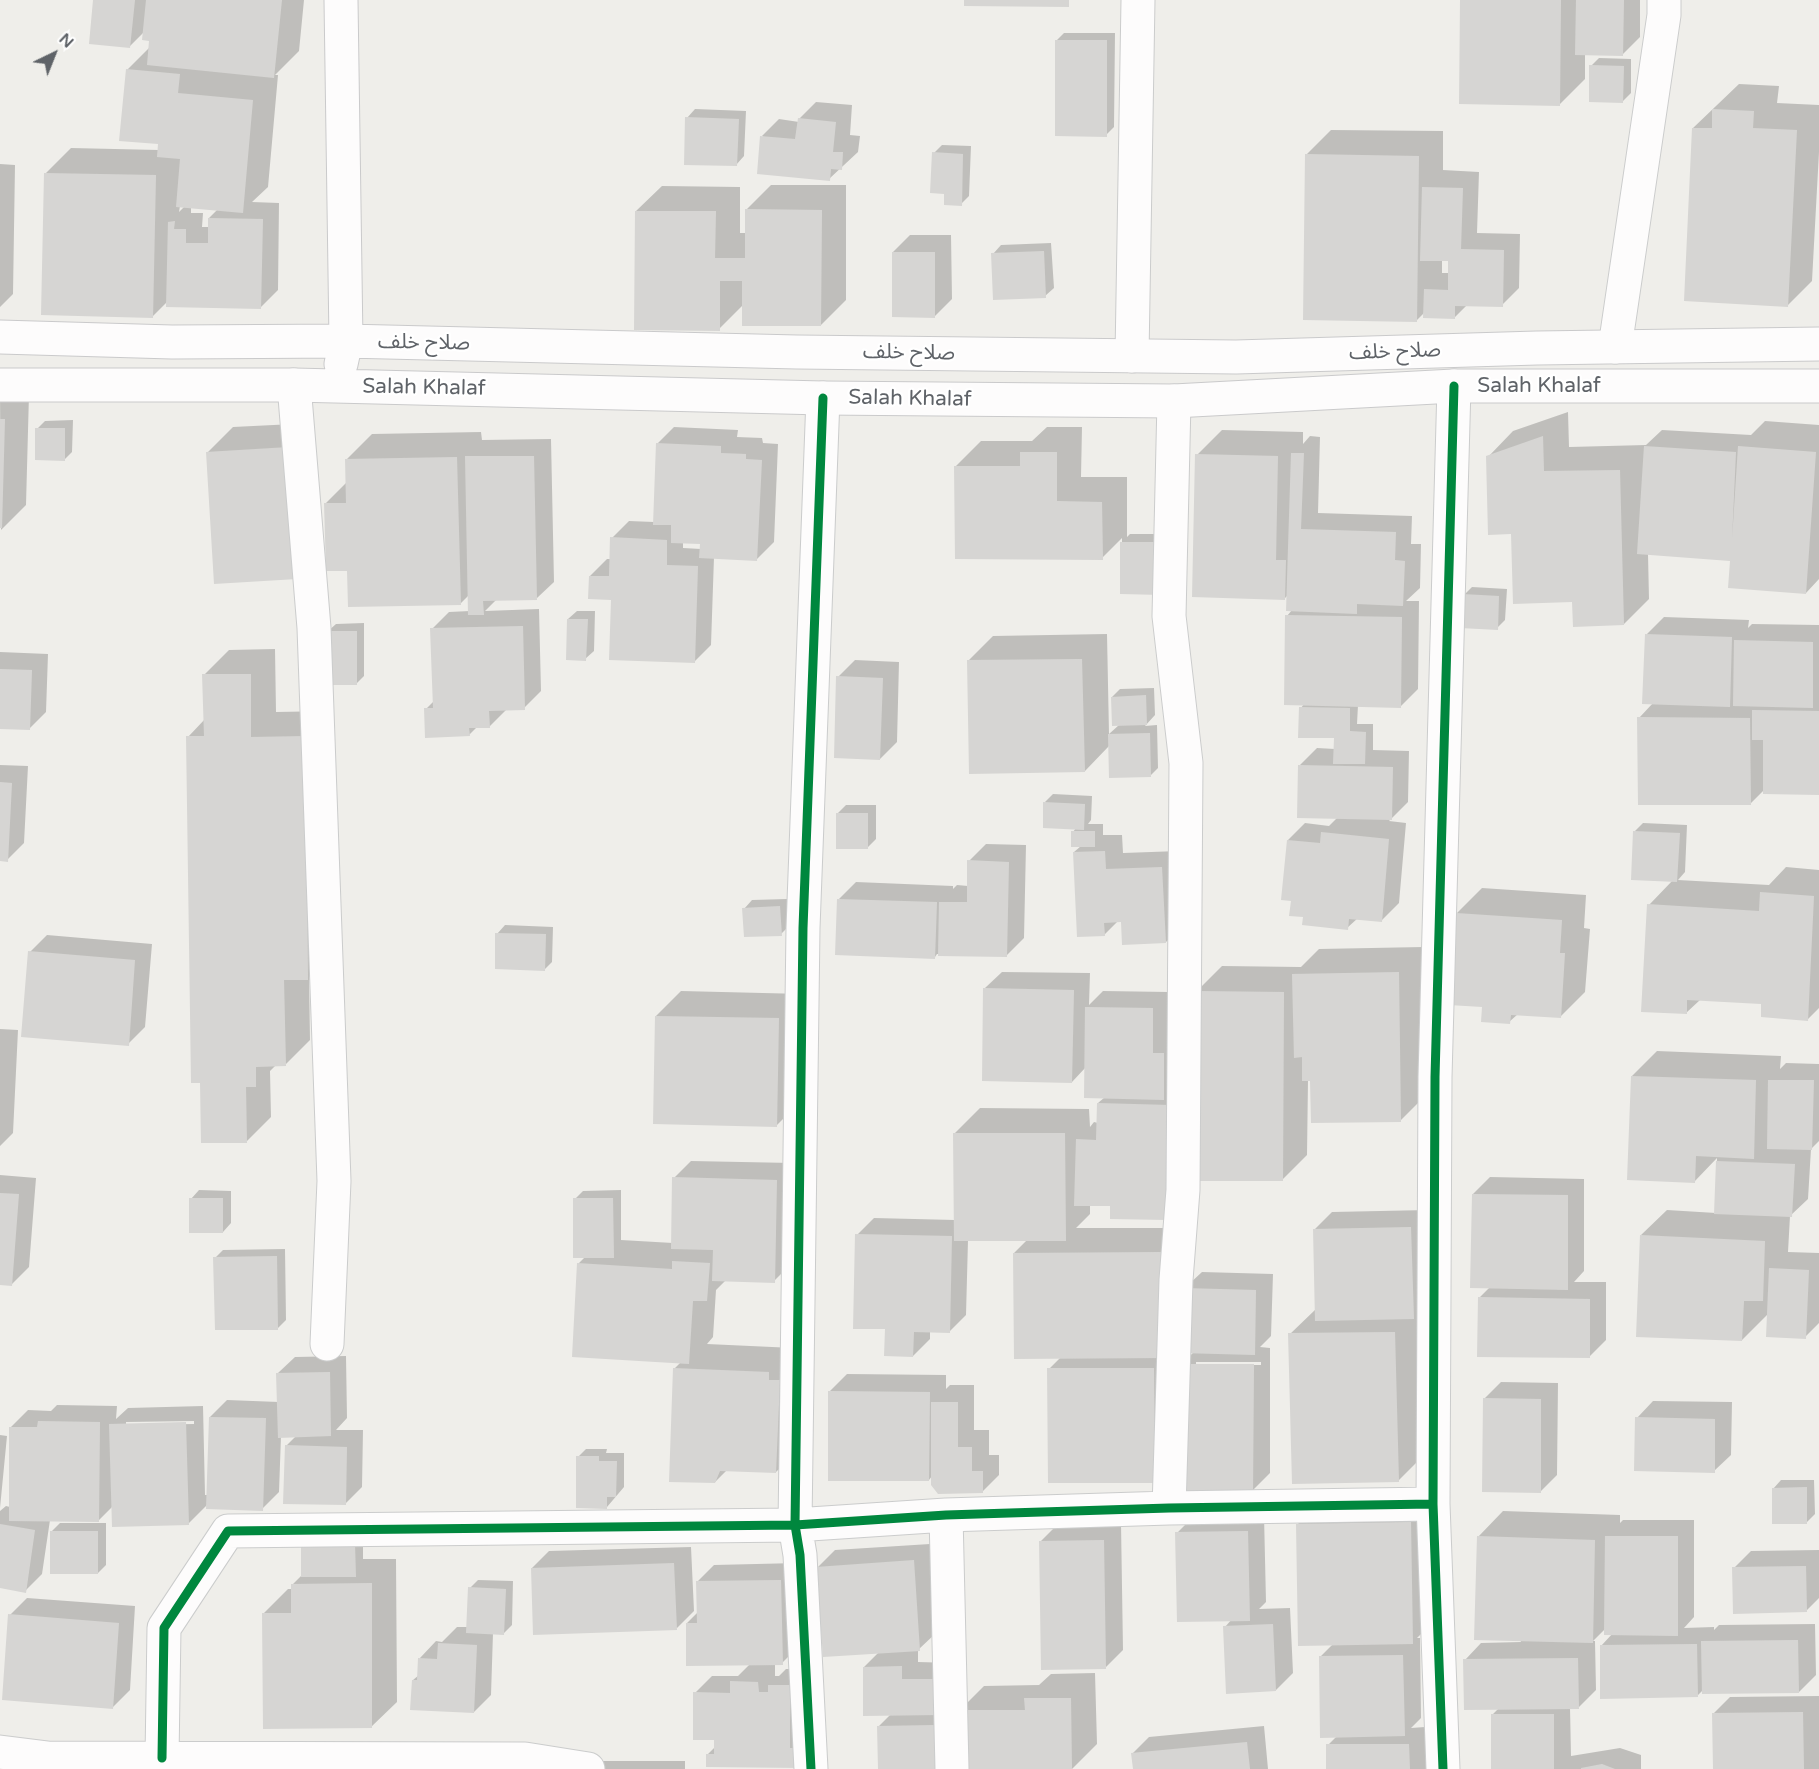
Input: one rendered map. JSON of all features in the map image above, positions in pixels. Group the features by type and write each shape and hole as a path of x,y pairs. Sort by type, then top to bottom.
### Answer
{"street":[{"path":"337,386 346,341 341,0"},
{"path":"1132,356 1138,0"},
{"path":"1615,346 1664,15 1664,0"},
{"name":"صلاح خلف","path":"0,337 172,342 346,341 797,352 1236,357 1615,346 1819,344"},
{"name":"Salah Khalaf","path":"0,385 294,385 823,398 1174,401 1454,386 1819,386"},
{"path":"294,385 314,628 333,1145 334,1181 327,1344"},
{"path":"1443,1769 1433,1504 1435,1077 1454,386"},
{"path":"812,1769 800,1555 795,1525 803,928 823,398"},
{"path":"1169,1508 1176,1280 1183,1190 1186,763 1169,616 1174,401"},
{"path":"162,1758 164,1628 228,1532 795,1525 946,1515 1169,1508 1433,1504"},
{"path":"946,1515 952,1769"},
{"path":"0,1752 48,1758 525,1759 588,1769"}],"building":[{"path":"93,0 135,0 130,48 89,44"},
{"path":"146,0 282,0 274,78 147,65 149,41 142,40"},
{"path":"964,0 1069,0 1069,7 964,6"},
{"path":"1460,0 1561,0 1560,106 1459,104"},
{"path":"1576,0 1624,0 1623,56 1575,55"},
{"path":"1055,40 1107,40 1107,137 1055,136"},
{"path":"1589,65 1624,66 1623,103 1589,102"},
{"path":"126,69 180,74 178,93 253,100 243,213 176,207 180,159 157,157 158,144 119,141"},
{"path":"1712,109 1754,111 1753,128 1797,130 1788,307 1684,301 1692,128 1712,128"},
{"path":"685,117 739,119 737,166 684,165"},
{"path":"798,118 836,122 833,152 843,152 842,170 831,169 830,181 757,174 760,136 795,139"},
{"path":"932,152 963,154 962,206 944,205 944,194 930,193"},
{"path":"1305,154 1419,156 1417,322 1303,320"},
{"path":"44,173 156,175 153,318 41,315"},
{"path":"1422,187 1463,188 1461,249 1504,250 1503,307 1455,306 1455,319 1423,318 1424,289 1448,290 1448,261 1420,261"},
{"path":"745,209 822,210 821,326 742,326 742,281 720,281 720,331 634,330 635,211 716,211 715,258 745,258"},
{"path":"208,218 263,219 261,309 166,307 168,222 175,221 174,229 186,229 186,243 208,243"},
{"path":"1044,251 1046,298 993,300 991,253"},
{"path":"892,252 935,252 935,318 892,317"},
{"path":"0,419 5,419 2,528 0,528"},
{"path":"35,428 65,428 65,461 35,460"},
{"path":"1543,436 1544,471 1620,470 1624,625 1573,627 1572,602 1513,604 1511,534 1488,535 1486,456"},
{"path":"656,443 721,446 721,453 746,454 746,459 762,460 757,561 699,558 700,544 671,543 671,525 653,525"},
{"path":"1644,446 1736,452 1732,540 1738,446 1816,452 1806,594 1728,588 1730,561 1637,554"},
{"path":"289,447 297,579 214,584 206,452"},
{"path":"1020,452 1057,452 1057,501 1102,502 1103,560 955,559 954,466 1020,466"},
{"path":"1291,453 1304,453 1301,529 1396,532 1395,560 1405,561 1403,606 1357,604 1357,614 1286,611"},
{"path":"1195,454 1278,456 1276,560 1286,560 1285,600 1192,597"},
{"path":"465,456 534,456 537,600 483,601 484,615 468,615"},
{"path":"457,457 461,605 348,607 347,571 326,571 324,503 346,503 345,459"},
{"path":"610,537 667,540 667,565 698,566 695,663 609,660 611,600 588,599 589,576 609,576"},
{"path":"1120,542 1162,542 1162,595 1120,594"},
{"path":"1462,594 1499,596 1498,630 1460,628"},
{"path":"1285,615 1402,617 1401,708 1284,705"},
{"path":"567,619 588,619 586,661 566,660"},
{"path":"523,626 525,710 489,711 490,728 469,728 470,736 425,738 424,708 433,708 430,628"},
{"path":"326,631 357,631 357,685 326,685"},
{"path":"1645,634 1732,637 1730,707 1642,704"},
{"path":"1734,640 1813,642 1813,708 1733,706"},
{"path":"1082,659 1085,772 969,774 967,660"},
{"path":"0,669 32,670 30,730 0,729"},
{"path":"202,674 251,674 251,737 306,736 308,980 284,980 286,1066 256,1067 256,1087 246,1087 247,1143 201,1143 200,1083 191,1083 186,736 204,736"},
{"path":"836,676 883,678 880,760 834,758"},
{"path":"1146,695 1147,725 1112,726 1111,697"},
{"path":"1299,707 1350,708 1350,731 1366,732 1365,764 1333,764 1334,738 1298,738"},
{"path":"1752,710 1819,711 1819,795 1763,794 1763,740 1752,740"},
{"path":"1637,717 1750,718 1751,805 1638,805"},
{"path":"1150,733 1151,777 1109,778 1108,734"},
{"path":"1298,765 1393,767 1392,820 1297,818"},
{"path":"0,782 12,783 8,862 0,861"},
{"path":"1043,802 1085,804 1084,830 1043,828"},
{"path":"836,813 868,813 868,849 836,849"},
{"path":"1071,831 1095,831 1095,847 1071,847"},
{"path":"1633,831 1680,833 1677,882 1631,880"},
{"path":"1321,832 1389,839 1382,922 1349,919 1348,930 1302,925 1303,917 1289,916 1291,901 1281,900 1287,840 1320,843"},
{"path":"1105,851 1106,869 1162,867 1166,943 1122,945 1121,922 1104,923 1105,936 1077,937 1073,852"},
{"path":"967,860 1009,862 1007,957 938,956 939,902 967,902"},
{"path":"1760,892 1814,896 1808,1021 1761,1017 1761,1004 1687,1000 1687,1014 1641,1012 1647,904 1759,911"},
{"path":"837,899 937,902 935,959 835,955"},
{"path":"780,906 782,936 744,937 742,908"},
{"path":"1456,913 1562,920 1560,953 1565,953 1561,1018 1511,1015 1510,1024 1481,1022 1482,1007 1449,1005"},
{"path":"495,933 546,934 545,971 495,969"},
{"path":"28,951 135,960 129,1046 21,1037"},
{"path":"1399,972 1401,1122 1311,1123 1310,1081 1302,1081 1302,1057 1294,1058 1292,974"},
{"path":"983,988 1074,990 1072,1083 982,1081"},
{"path":"1196,991 1284,992 1283,1181 1195,1181"},
{"path":"1085,1007 1153,1008 1153,1053 1164,1053 1164,1100 1084,1098"},
{"path":"655,1016 779,1018 777,1127 653,1124"},
{"path":"1631,1076 1756,1080 1754,1159 1696,1156 1695,1183 1627,1180"},
{"path":"1768,1080 1814,1080 1812,1150 1767,1149"},
{"path":"1097,1103 1170,1105 1167,1220 1110,1219 1110,1206 1074,1206 1076,1139 1096,1140"},
{"path":"953,1133 1065,1133 1066,1241 954,1241"},
{"path":"1716,1161 1795,1164 1792,1217 1714,1214"},
{"path":"672,1177 777,1180 775,1283 712,1281 713,1250 671,1249"},
{"path":"0,1193 19,1194 12,1286 0,1285"},
{"path":"1472,1194 1568,1195 1568,1290 1470,1288"},
{"path":"189,1198 223,1198 223,1233 189,1233"},
{"path":"573,1198 613,1198 614,1258 573,1258"},
{"path":"1411,1227 1414,1319 1315,1321 1313,1229"},
{"path":"855,1234 952,1236 950,1333 914,1332 913,1357 884,1356 885,1329 853,1329"},
{"path":"1640,1235 1765,1241 1763,1301 1744,1301 1742,1341 1636,1337"},
{"path":"1163,1252 1164,1358 1014,1359 1013,1253"},
{"path":"277,1256 278,1330 215,1330 213,1257"},
{"path":"672,1261 710,1263 707,1301 693,1301 689,1364 572,1357 577,1263 672,1269"},
{"path":"1769,1268 1809,1270 1806,1339 1766,1337"},
{"path":"1183,1288 1256,1290 1255,1355 1181,1353"},
{"path":"1478,1297 1590,1299 1590,1358 1477,1357"},
{"path":"1395,1332 1399,1482 1292,1484 1288,1333"},
{"path":"1180,1364 1254,1364 1253,1492 1180,1491"},
{"path":"673,1368 769,1372 769,1380 780,1380 776,1473 720,1471 715,1483 669,1482"},
{"path":"1047,1368 1154,1368 1155,1483 1048,1483"},
{"path":"330,1372 331,1436 278,1438 276,1373"},
{"path":"828,1391 930,1392 929,1481 828,1481"},
{"path":"1483,1398 1541,1399 1541,1493 1482,1492"},
{"path":"931,1402 958,1402 958,1447 972,1447 972,1471 983,1471 983,1493 938,1494 931,1485"},
{"path":"209,1417 266,1418 263,1511 206,1509"},
{"path":"1635,1417 1715,1419 1715,1473 1634,1471"},
{"path":"38,1421 100,1422 99,1522 9,1521 9,1427 37,1427"},
{"path":"186,1422 189,1525 112,1527 109,1424"},
{"path":"285,1445 347,1447 346,1505 283,1504"},
{"path":"576,1456 599,1456 599,1461 617,1461 616,1497 607,1497 607,1509 576,1508"},
{"path":"1807,1487 1807,1524 1772,1524 1772,1488"},
{"path":"1411,1522 1413,1644 1298,1646 1296,1524"},
{"path":"0,1524 35,1530 26,1593 0,1588"},
{"path":"50,1531 98,1531 98,1574 50,1574"},
{"path":"1248,1531 1250,1621 1177,1622 1175,1532"},
{"path":"1477,1536 1595,1540 1593,1643 1474,1640"},
{"path":"1605,1536 1678,1536 1678,1636 1604,1635"},
{"path":"1104,1540 1106,1669 1041,1670 1039,1541"},
{"path":"301,1544 355,1544 356,1577 301,1577"},
{"path":"914,1560 920,1651 823,1657 816,1567"},
{"path":"674,1563 677,1630 533,1635 531,1568"},
{"path":"1806,1566 1807,1612 1733,1614 1732,1567"},
{"path":"781,1580 783,1665 686,1666 686,1623 697,1623 696,1581"},
{"path":"372,1583 372,1728 263,1729 262,1613 291,1613 291,1584"},
{"path":"468,1587 506,1589 504,1635 466,1633"},
{"path":"8,1614 119,1623 113,1709 2,1700"},
{"path":"1273,1624 1276,1691 1226,1694 1223,1626"},
{"path":"1798,1640 1799,1693 1702,1694 1701,1641"},
{"path":"438,1643 477,1645 474,1713 410,1710 412,1680 417,1680 418,1658 437,1659"},
{"path":"1697,1644 1698,1697 1600,1699 1600,1645"},
{"path":"1403,1655 1405,1736 1320,1738 1319,1656"},
{"path":"1578,1658 1579,1709 1464,1710 1463,1659"},
{"path":"902,1666 902,1679 938,1679 939,1715 863,1716 863,1667"},
{"path":"730,1681 758,1682 759,1692 768,1692 768,1685 790,1685 790,1748 802,1748 801,1768 706,1767 706,1754 714,1754 714,1740 693,1740 693,1692 730,1693"},
{"path":"1024,1698 1071,1698 1072,1769 958,1769 957,1710 1025,1710"},
{"path":"1803,1712 1804,1769 1713,1769 1712,1713"},
{"path":"1491,1714 1554,1714 1554,1769 1491,1769"},
{"path":"935,1725 936,1769 878,1769 877,1726"},
{"path":"1247,1742 1250,1769 1133,1769 1131,1753"},
{"path":"1326,1744 1409,1744 1410,1769 1326,1769"},
{"path":"1602,1764 1615,1769 1581,1769 1581,1768"}],"cycle path":[{"path":"1443,1769 1433,1504 1435,1077 1454,386"},
{"path":"811,1769 800,1555 795,1525 803,928 823,398"},
{"path":"162,1758 164,1628 228,1531 795,1525 946,1515 1169,1508 1433,1504"}]}
